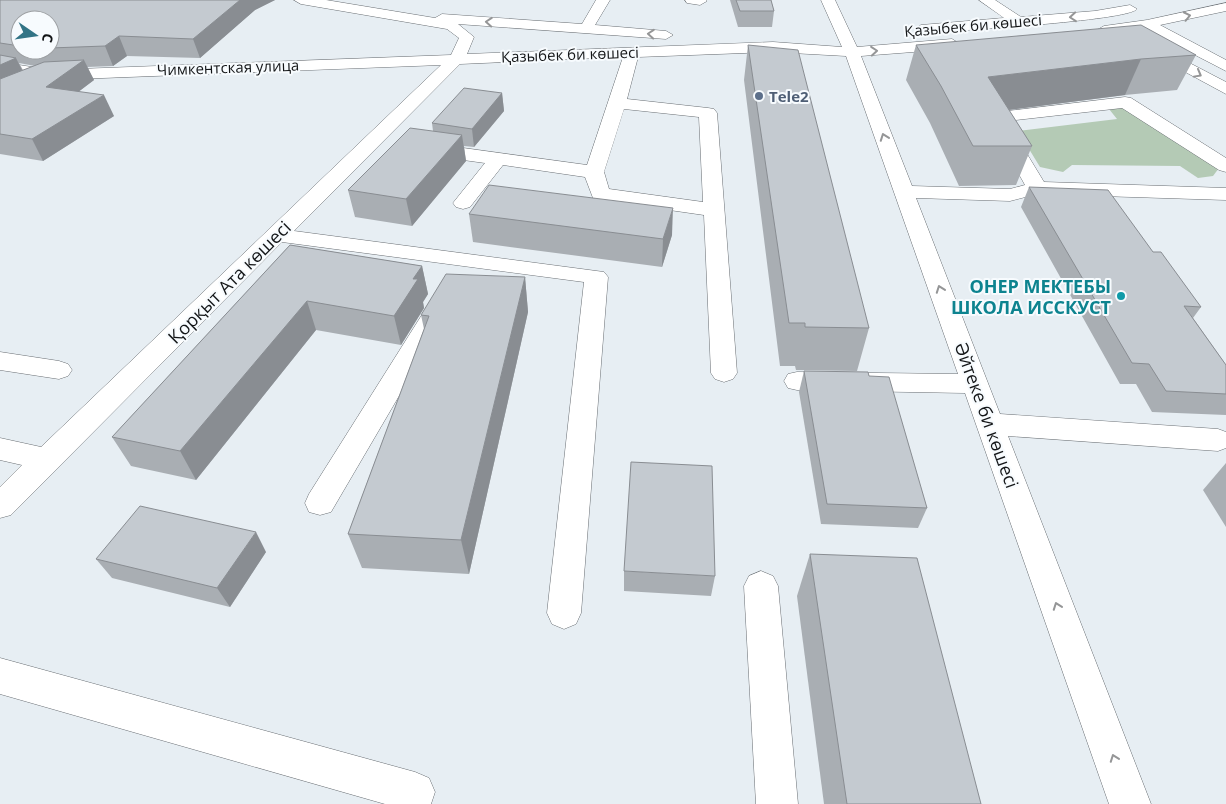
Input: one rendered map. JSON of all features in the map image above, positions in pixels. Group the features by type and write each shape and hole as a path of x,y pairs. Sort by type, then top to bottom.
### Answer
{"street":[{"path":"301,0 377,11 451,25 461,30 467,37 457,58"},
{"path":"377,11 396,0"},
{"path":"586,29 603,0"},
{"path":"692,0 700,1"},
{"name":"Әйтеке би көшесі","path":"828,0 853,40 904,192 1130,804"},
{"path":"986,0 1018,21"},
{"name":"Қазыбек би көшесі","path":"906,30 1095,15 1146,6"},
{"path":"1089,32 1147,24 1226,7"},
{"path":"1122,11 1226,66"},
{"path":"400,15 780,46"},
{"path":"1095,15 1226,89"},
{"name":"Қазыбек би көшесі","path":"457,58 780,46 853,40 964,43"},
{"path":"632,52 594,172 600,194 714,210"},
{"name":"Чимкентская улица","path":"0,66 51,75 457,58"},
{"name":"Қорқыт Ата көшесі","path":"0,506 276,235 382,143 457,58"},
{"path":"25,87 51,75"},
{"path":"1037,188 996,117 1125,102 1226,166"},
{"path":"617,103 708,113 724,373"},
{"path":"411,147 594,172"},
{"path":"463,203 498,159"},
{"path":"904,192 1010,195 1037,188 1226,194"},
{"path":"276,235 596,277 564,613"},
{"path":"320,503 467,260"},
{"path":"0,361 58,370"},
{"path":"797,381 975,384"},
{"path":"990,424 1218,440"},
{"path":"0,448 48,460"},
{"path":"761,586 777,804"},
{"path":"0,676 415,792"}],"green space":[{"path":"1125,107 1219,168 1213,176 1198,178 1180,166 1072,165 1063,172 1040,167 1018,131 1117,119 1109,109"}],"building":[{"path":"0,0 240,0 193,39 119,36 105,46 60,48 60,10 10,10 10,44 0,43"},
{"path":"736,0 771,0 774,11 740,11"},
{"path":"1141,25 1196,55 1141,59 988,77 1032,146 973,146 941,86 916,45"},
{"path":"748,45 798,50 869,328 805,327 805,323 789,323"},
{"path":"0,55 10,57 11,60 0,65"},
{"path":"84,60 46,87 104,95 32,139 0,134 0,79 44,62"},
{"path":"464,88 502,93 472,129 432,123"},
{"path":"410,128 462,135 406,199 348,190"},
{"path":"489,185 673,208 663,239 469,214"},
{"path":"1029,187 1108,190 1153,252 1161,252 1201,307 1184,306 1226,365 1226,394 1166,391 1149,364 1132,363"},
{"path":"290,245 422,266 413,279 418,279 394,316 307,301 180,451 112,437"},
{"path":"446,274 525,277 461,540 348,534 429,316 421,315"},
{"path":"804,371 868,372 869,376 889,377 927,508 827,504"},
{"path":"631,462 712,466 715,576 624,571"},
{"path":"140,506 256,532 217,588 96,559"},
{"path":"810,554 917,558 981,804 847,804"}],"place":[{"name":"Tele2","path":"759,96"},
{"name":"ОНЕР МЕКТЕБЫ ШКОЛА ИССКУСТ","path":"1121,296"}]}
